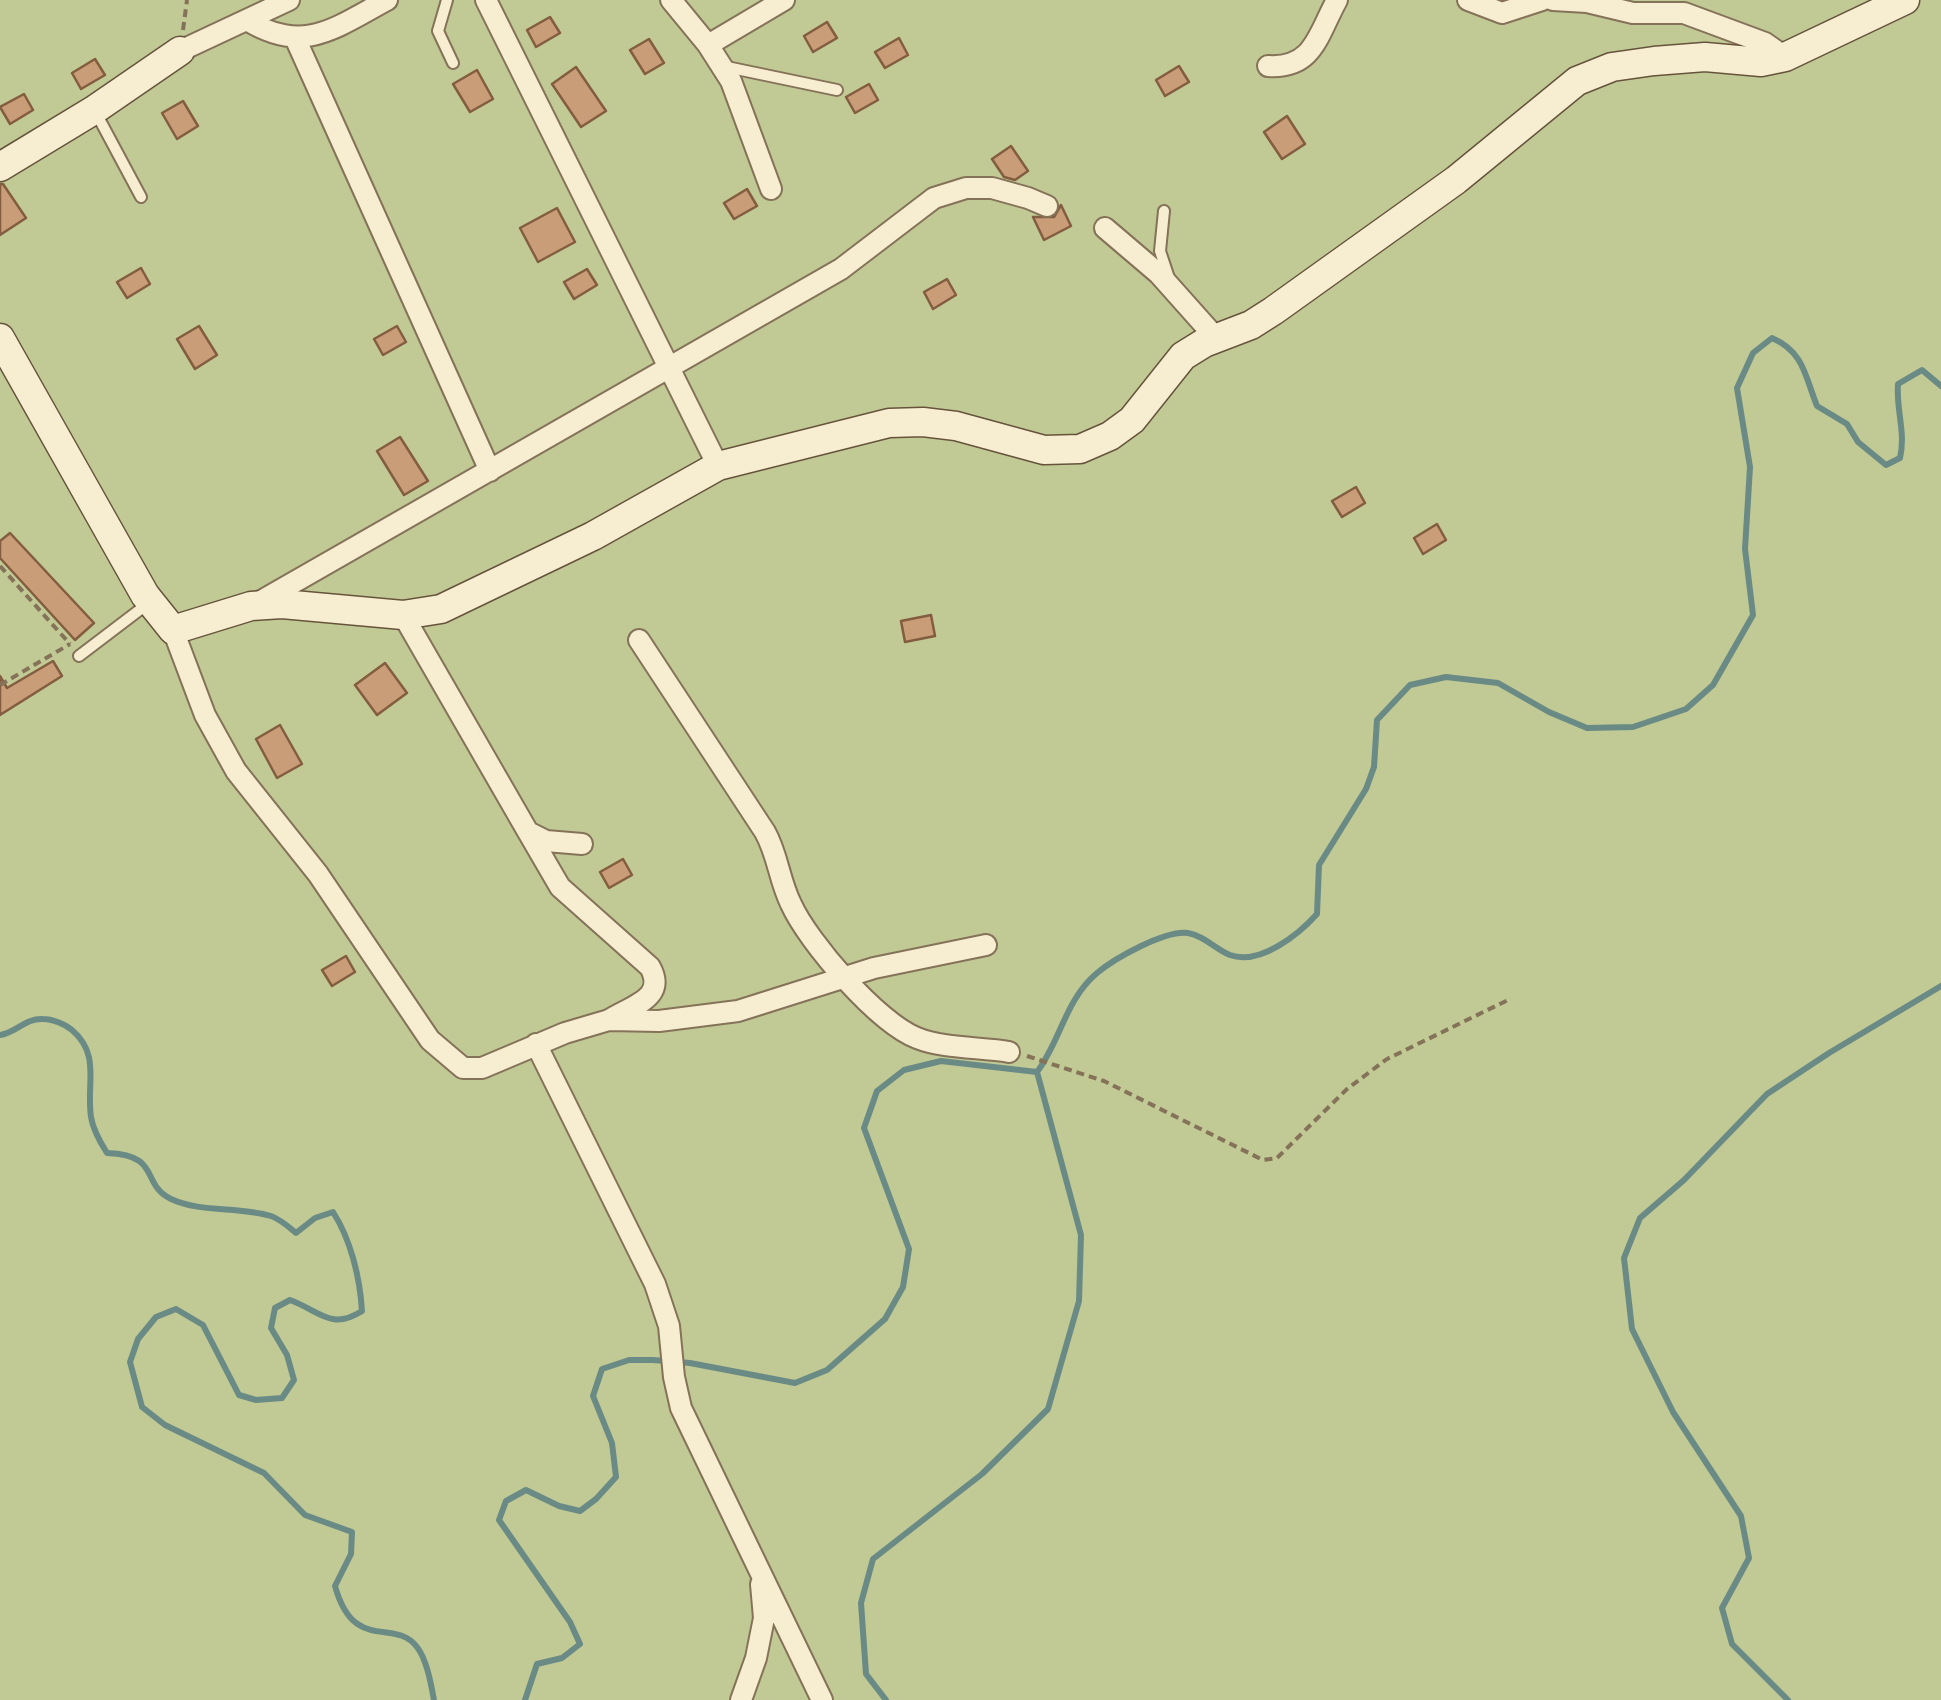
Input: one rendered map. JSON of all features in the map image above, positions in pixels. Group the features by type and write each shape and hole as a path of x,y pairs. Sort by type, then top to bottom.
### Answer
{"street":[{"path":"0,167 94,110 180,50 289,0"},
{"path":"246,20 270,35 296,40 356,17 387,0"},
{"path":"486,0 718,466"},
{"path":"671,0 730,81 771,190"},
{"path":"708,46 784,0"},
{"path":"1268,66 1282,67 1304,58 1337,0"},
{"path":"1468,0 1502,13 1542,0"},
{"path":"1553,0 1587,2 1633,14 1684,13 1766,43 1785,57"},
{"path":"252,606 282,604 403,615 441,609 593,536 718,466 889,423 956,426 1044,450 1080,449 1110,436 1132,420 1183,356 1251,325 1318,279 1456,180 1577,81 1612,68 1654,62 1705,57 1760,62 1785,57 1905,0"},
{"path":"296,40 490,471"},
{"path":"173,630 252,606 670,370 841,269 934,198 966,188 992,188 1046,206"},
{"path":"1105,228 1133,249 1216,338"},
{"path":"0,338 151,602 173,630 205,715 236,771 318,874 430,1040 463,1068 482,1068 536,1044 609,1020 650,996 657,980 650,966 560,887 403,615"},
{"path":"639,640 765,832 776,852 792,909 846,977 879,1013 920,1040 1009,1052"},
{"path":"528,832 546,841 582,844"},
{"path":"609,1020 702,1018 738,1011 846,977 986,946"},
{"path":"536,1044 656,1284 669,1326 681,1408 822,1700"},
{"path":"741,1700 756,1658 764,1618 762,1576"}],"lane":[{"path":"448,0 438,31 453,63"},
{"path":"721,66 838,90"},
{"path":"94,110 141,197"},
{"path":"1164,211 1160,251 1171,288"},
{"path":"79,656 151,602"}],"path":[{"path":"180,50 187,0"},
{"path":"0,566 79,656"},
{"path":"0,685 70,644"},
{"path":"1009,1052 1046,1060 1104,1081 1263,1160 1277,1158 1347,1090 1387,1059 1508,1000"}],"green space":[{"path":"0,0 1941,0 1941,1700 0,1700"}],"building":[{"path":"550,17 560,33 536,47 527,30"},
{"path":"827,22 837,38 813,52 804,36"},
{"path":"899,38 908,55 885,68 875,52"},
{"path":"649,39 664,63 645,74 630,50"},
{"path":"95,59 105,75 81,89 72,73"},
{"path":"1179,66 1189,82 1165,96 1156,80"},
{"path":"576,67 606,111 581,127 552,84"},
{"path":"477,70 493,99 470,112 453,84"},
{"path":"869,84 878,100 855,113 846,97"},
{"path":"24,94 33,110 10,124 0,107"},
{"path":"183,101 198,126 177,139 162,113"},
{"path":"1287,116 1305,144 1282,159 1264,132"},
{"path":"1011,146 1028,171 1015,180 1004,177 992,159"},
{"path":"0,184 26,218 0,235"},
{"path":"747,189 757,206 734,219 724,203"},
{"path":"1061,205 1071,226 1044,240 1033,217 1054,217"},
{"path":"557,208 575,242 538,262 520,228"},
{"path":"141,268 150,284 127,298 117,282"},
{"path":"587,269 597,285 574,299 564,282"},
{"path":"947,279 956,295 933,309 924,292"},
{"path":"199,326 217,355 195,369 177,339"},
{"path":"397,326 406,342 383,355 374,339"},
{"path":"400,437 428,481 404,495 377,451"},
{"path":"1356,487 1365,503 1342,517 1332,501"},
{"path":"1437,524 1446,540 1423,554 1414,538"},
{"path":"10,533 94,623 75,640 0,558 0,541"},
{"path":"931,615 935,636 905,642 901,621"},
{"path":"53,661 62,676 0,715 0,676 7,688"},
{"path":"385,663 407,693 377,715 355,685"},
{"path":"280,725 302,764 277,778 256,739"},
{"path":"623,859 632,875 609,888 600,872"},
{"path":"346,956 355,972 332,986 322,970"}],"waterway":[{"path":"1037,1072 1086,984 1128,953 1154,940 1188,933 1230,955 1254,956 1289,939 1317,914 1319,865 1366,789 1374,767 1377,720 1410,685 1446,677 1498,683 1587,728 1633,727 1686,709 1713,685 1753,615 1745,549 1750,467 1737,388 1753,353 1772,338 1797,358 1817,406 1847,424 1858,442 1886,465 1900,458 1902,448 1898,384 1922,370 1941,386"},
{"path":"1788,1700 1732,1644 1722,1608 1749,1558 1741,1516 1673,1412 1632,1329 1624,1258 1640,1218 1684,1180 1767,1094 1941,986"},
{"path":"0,1035 37,1019 54,1021 72,1030 89,1060 91,1117 102,1145 107,1153 124,1155 143,1164 156,1186 171,1199 271,1216 296,1233 315,1218 333,1212 354,1260 362,1311 334,1319 290,1300 275,1308 271,1328 287,1355 294,1380 282,1398 256,1400 239,1395 203,1325 176,1309 156,1317 138,1339 130,1362 142,1407 165,1425 264,1473 305,1515 352,1532 351,1554 335,1586 343,1607 363,1627 397,1634 417,1647 426,1665 434,1700"},
{"path":"525,1700 537,1664 562,1658 580,1644 570,1622 499,1520 506,1501 526,1490 580,1511 616,1477 612,1443 593,1396 602,1369 629,1360 653,1360 795,1383 827,1370 885,1319 903,1287 909,1249 864,1128 877,1091 904,1070 941,1061 1037,1072"},
{"path":"886,1700 866,1674 861,1603 873,1559 982,1474 1048,1409 1079,1301 1081,1235 1037,1072"}]}
